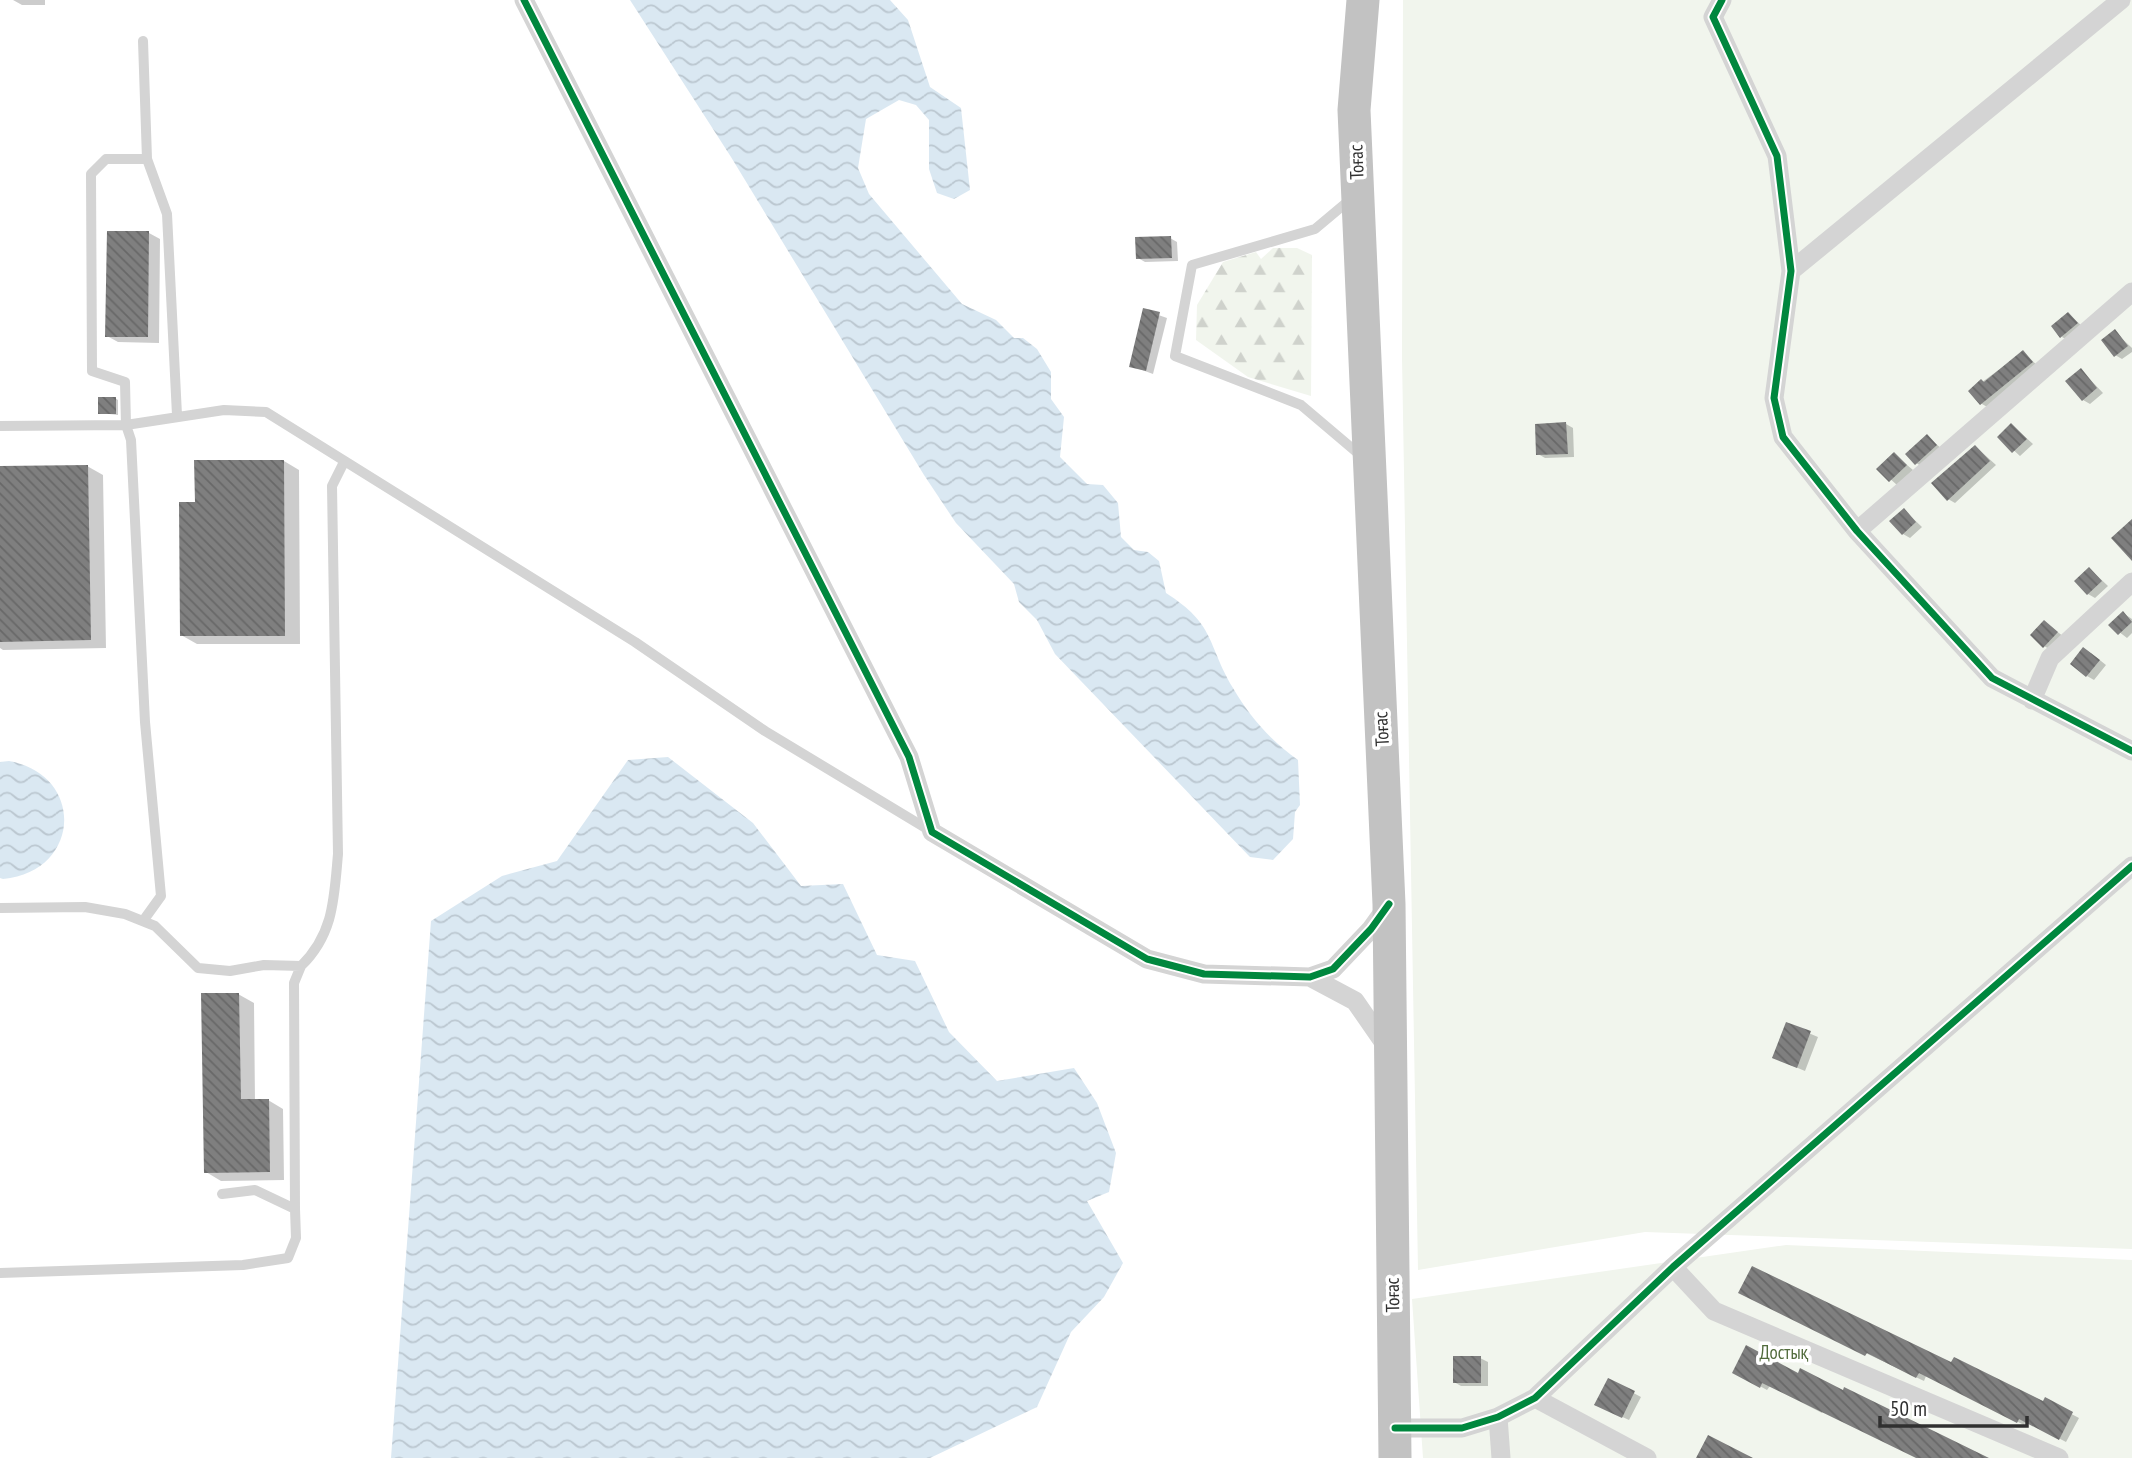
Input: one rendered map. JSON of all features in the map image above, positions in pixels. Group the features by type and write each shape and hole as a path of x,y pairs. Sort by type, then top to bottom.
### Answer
{"highway":[{"name":"Тоғас","path":"1363,0 1354,110 1389,904 1395,1443"}],"street":[{"path":"524,0 909,757 932,832 1147,960 1204,974 1310,977 1333,969 1371,929 1389,904"},
{"path":"1722,0 1713,16 1777,156 1791,271 1774,398 1783,437 1857,531 1992,678 2132,751"},
{"path":"1791,271 2121,0"},
{"path":"1857,531 2132,292"},
{"path":"2032,700 2050,658 2132,582"},
{"path":"1395,1443 1462,1429 1498,1417 1535,1398 1673,1267 2132,866"},
{"path":"1310,977 1355,1001 1391,1052"},
{"path":"1673,1267 1714,1311 2059,1458"},
{"path":"1535,1398 1647,1458"},
{"path":"1498,1417 1501,1458"}],"lane":[{"path":"143,41 147,159 167,214 177,415"},
{"path":"143,921 161,896 145,722 131,440 126,425 125,382 92,371 91,174 106,159 147,159"},
{"path":"1358,193 1315,229 1192,265 1175,356 1301,405 1370,464"},
{"path":"0,426 126,425 177,415 224,410 267,412 635,642 765,731 932,832"},
{"path":"0,1273 243,1265 288,1258 296,1238 294,983 301,966 319,949 333,908 338,854 332,485 344,462"},
{"path":"0,908 85,907 125,914 155,926 198,968 230,971 264,965 301,966"},
{"path":"222,1194 255,1190 295,1209"}],"green space":[{"path":"1403,0 2132,0 2132,1249 1645,1232 1418,1270 1402,358"},
{"path":"1273,248 1297,248 1312,255 1311,396 1248,377 1196,340 1197,305 1223,262 1256,252 1261,259"},
{"name":"Достық","path":"1786,1245 2132,1260 2132,1458 1423,1458 1412,1299"}],"water":[{"path":"630,0 890,0 908,20 930,87 961,108 970,190 954,199 937,193 929,169 929,120 916,105 899,100 866,119 858,168 869,194 962,304 996,320 1014,338 1023,338 1037,349 1051,372 1051,399 1064,417 1060,457 1087,484 1103,485 1118,503 1121,537 1134,550 1148,552 1159,561 1166,593 1182,604 1202,625 1224,672 1246,708 1270,736 1298,760 1300,805 1295,812 1293,839 1273,860 1250,857 1055,654 1037,620 1019,602 1014,584 956,523 924,475 731,157"},
{"path":"668,757 753,823 801,886 843,884 877,955 915,961 949,1032 997,1081 1074,1068 1097,1103 1116,1153 1109,1192 1087,1201 1123,1263 1104,1297 1071,1332 1037,1407 930,1458 391,1458 431,921 502,876 557,861 628,760"},
{"path":"9,761 34,770 52,784 62,803 64,823 59,842 48,860 29,872 3,879 0,878 0,762"}],"building":[{"path":"107,231 149,231 148,337 105,337"},
{"path":"1171,236 1172,258 1136,259 1135,237"},
{"path":"1143,308 1160,312 1146,371 1129,367"},
{"path":"2068,312 2078,323 2060,338 2051,326"},
{"path":"2115,329 2128,346 2114,357 2101,340"},
{"path":"2023,350 2033,362 1980,405 1968,391 1981,379 1984,382"},
{"path":"2081,368 2097,388 2082,401 2065,381"},
{"path":"98,397 116,397 116,414 98,414"},
{"path":"1566,422 1568,454 1536,455 1535,424"},
{"path":"2011,423 2027,439 2012,453 1997,437"},
{"path":"1927,434 1937,445 1915,465 1905,454"},
{"path":"1975,445 1990,461 1947,501 1931,483"},
{"path":"1894,452 1907,465 1889,482 1876,469"},
{"path":"194,460 284,460 285,636 180,636 179,502 195,502"},
{"path":"88,465 91,640 0,642 0,466"},
{"path":"1904,508 1916,522 1902,535 1889,521"},
{"path":"2132,519 2132,561 2111,538"},
{"path":"2089,567 2102,581 2087,595 2074,581"},
{"path":"2123,611 2132,622 2118,635 2108,625"},
{"path":"2044,620 2058,632 2043,648 2030,635"},
{"path":"2083,647 2100,660 2086,677 2070,664"},
{"path":"201,993 239,993 241,1099 269,1099 270,1172 204,1173"},
{"path":"1786,1022 1811,1031 1797,1068 1772,1058"},
{"path":"1752,1266 1951,1362 1954,1357 2043,1401 2045,1397 2073,1412 2059,1440 2019,1419 2017,1423 1919,1373 1916,1378 1867,1353 1865,1356 1738,1293"},
{"path":"1746,1345 1798,1373 1800,1368 1843,1390 1844,1387 1989,1458 1916,1458 1762,1383 1760,1388 1732,1373"},
{"path":"1453,1356 1481,1356 1481,1383 1453,1383"},
{"path":"1608,1378 1635,1391 1622,1418 1594,1405"},
{"path":"1708,1435 1753,1458 1696,1458"}],"cycle path":[{"path":"524,0 909,757 932,832 1147,959 1204,974 1310,977 1333,969 1371,929 1389,904"},
{"path":"1722,0 1713,17 1777,156 1791,271 1774,398 1783,437 1857,531 1992,678 2132,751"},
{"path":"1395,1428 1462,1428 1498,1417 1535,1398 1673,1267 2132,866"}]}
